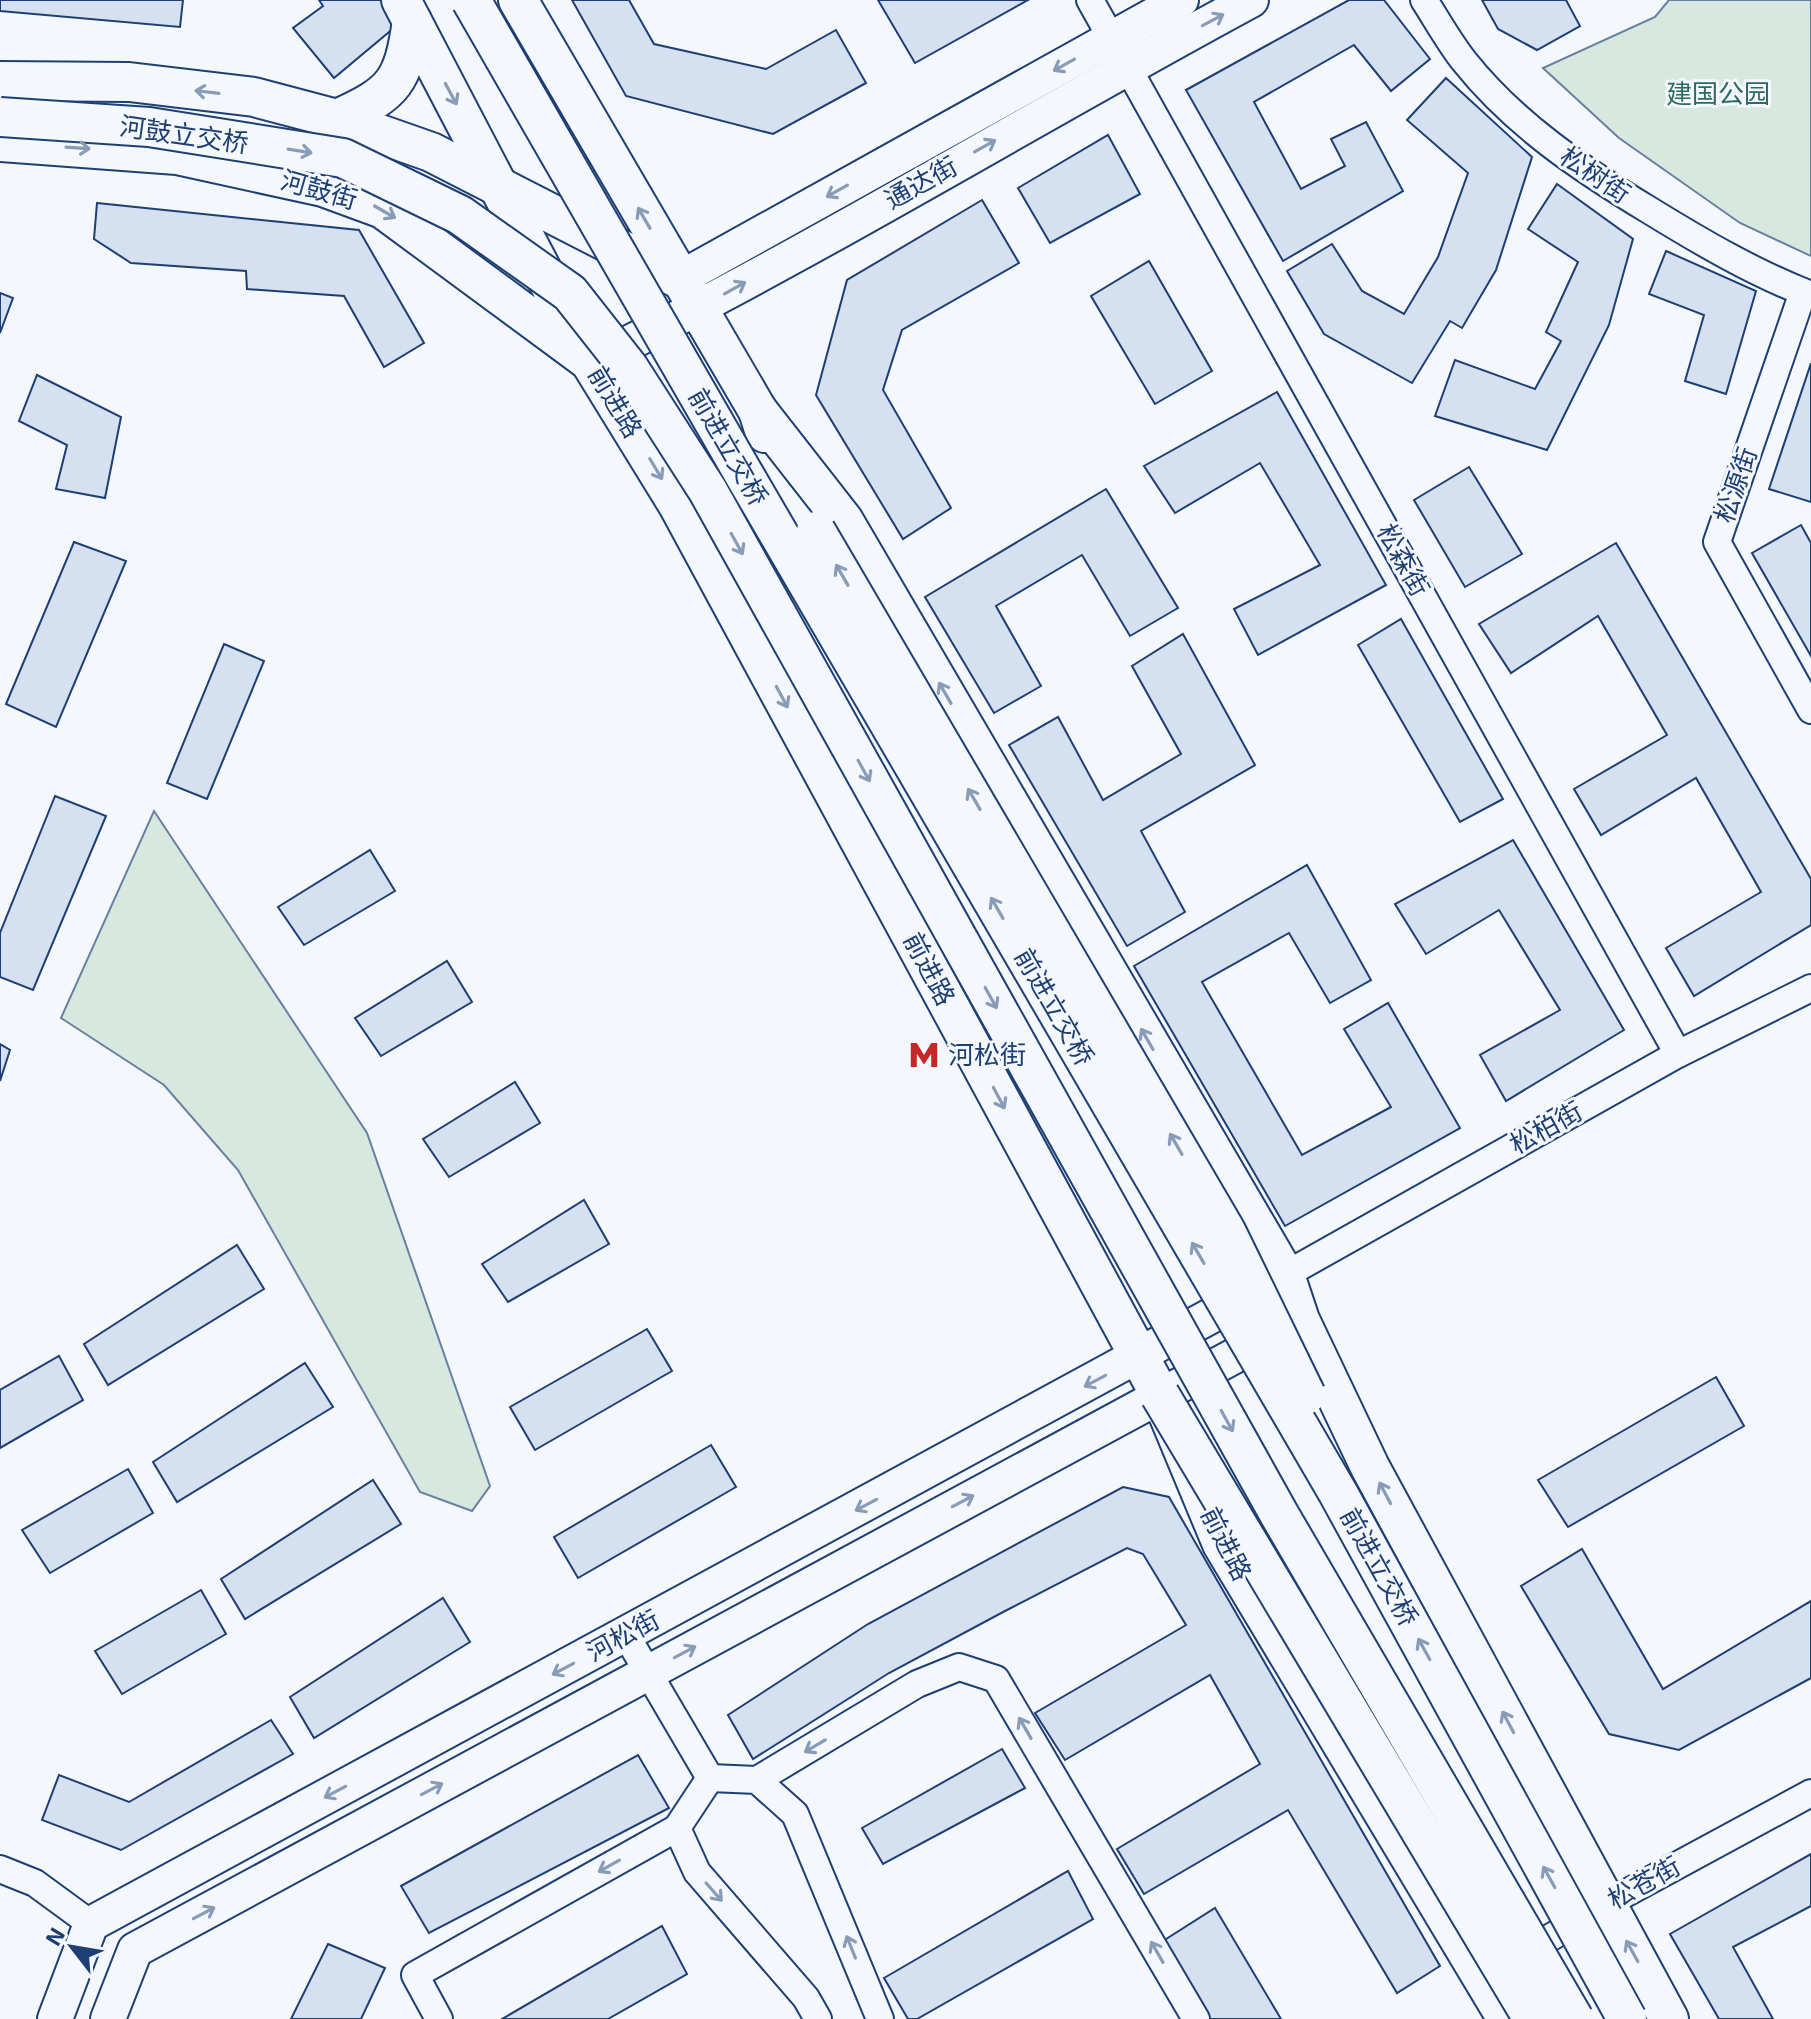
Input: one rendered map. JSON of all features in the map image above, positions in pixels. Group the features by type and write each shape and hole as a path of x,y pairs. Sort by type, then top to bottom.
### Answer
{"highway":[{"name":"前进立交桥","path":"471,0 766,513 1338,1493 1627,2019"},
{"path":"518,0 758,411 844,521 1285,1275 1300,1320 1370,1467 1669,2019"},
{"path":"337,119 382,94 398,79 406,60 407,10"},
{"name":"前进路","path":"407,10 590,362 678,505 1160,1395 1222,1544 1507,2019"},
{"path":"0,81 129,82 254,97 337,119 431,152 499,186 689,294"},
{"name":"河鼓立交桥","path":"0,117 149,127 343,158 460,215 570,293"},
{"name":"河鼓街","path":"0,142 177,155 323,187 383,209 590,362"},
{"name":"前进立交桥","path":"570,293 629,368 708,491 1279,1514 1574,2019"},
{"path":"758,411 772,454 1226,1231 1303,1386 1338,1493"},
{"path":"1160,1395 1533,2019"}],"main road":[{"name":"通达街","path":"1119,52 1181,0"},
{"name":"通达街","path":"590,362 689,294 1119,52 1251,0"},
{"name":"河松街","path":"91,1924 1285,1275"},
{"name":"河松街","path":"108,2019 135,1950 1300,1320"},
{"path":"55,2019 91,1924"}],"street":[{"name":"松森街","path":"1090,0 1678,1054"},
{"name":"松树街","path":"1424,0 1465,61 1529,127 1568,160 1691,237 1807,294"},
{"name":"松源街","path":"1807,294 1717,542 1811,710"},
{"name":"松柏街","path":"1285,1275 1678,1054 1811,988"},
{"path":"626,1635 710,1778"},
{"path":"710,1778 757,1780 917,1684 959,1667 996,1679 1196,2019"},
{"path":"439,2019 415,1975 677,1828 710,1778"},
{"path":"757,1780 795,1814 880,2019"},
{"name":"松苍街","path":"1481,1979 1606,1904 1811,1793"},
{"path":"677,1828 697,1872 806,1998 818,2019"},
{"path":"0,1869 35,1883 91,1924"}],"green space":[{"name":"建国公园","path":"1669,0 1811,0 1811,256 1740,223 1619,138 1543,68 1655,17"},
{"path":"154,811 367,1133 490,1486 472,1511 420,1492 238,1170 164,1085 61,1018"}],"building":[{"path":"0,0 183,0 180,27 0,11"},
{"path":"319,0 387,0 401,22 334,78 293,28 323,6"},
{"path":"572,0 629,0 654,44 766,69 836,30 866,83 773,134 626,96"},
{"path":"878,0 1028,0 915,63"},
{"path":"1349,0 1384,0 1430,59 1391,91 1354,45 1254,102 1301,189 1345,166 1331,139 1366,122 1403,191 1283,261 1186,90"},
{"path":"1482,0 1566,0 1580,26 1537,50 1498,29"},
{"path":"1446,78 1532,157 1496,270 1462,328 1450,321 1412,383 1324,334 1287,271 1332,244 1362,291 1404,314 1438,257 1468,173 1407,120"},
{"path":"1108,135 1140,194 1050,243 1018,188"},
{"path":"1557,184 1633,239 1609,325 1547,450 1435,416 1455,360 1535,389 1561,341 1546,332 1578,262 1528,229"},
{"path":"982,200 1019,263 902,330 883,390 951,508 903,539 816,395 847,280"},
{"path":"97,203 359,230 424,343 384,367 344,296 247,289 246,271 131,263 94,239"},
{"path":"1666,251 1756,291 1726,394 1685,381 1704,315 1649,294"},
{"path":"1149,261 1212,371 1155,404 1091,296"},
{"path":"0,293 13,298 0,333"},
{"path":"1811,363 1811,502 1769,489"},
{"path":"37,375 121,417 105,498 56,489 67,445 19,421"},
{"path":"1277,392 1386,585 1258,655 1234,609 1320,565 1260,463 1175,513 1144,466"},
{"path":"1469,467 1522,554 1465,587 1414,500"},
{"path":"1106,489 1178,608 1130,636 1082,555 996,606 1041,686 994,713 925,597"},
{"path":"1801,525 1811,543 1811,656 1752,553"},
{"path":"74,542 126,561 56,727 6,704"},
{"path":"1616,543 1811,879 1811,925 1694,996 1666,948 1761,892 1696,778 1601,835 1574,789 1667,735 1598,616 1511,673 1479,624"},
{"path":"1401,619 1503,799 1460,822 1358,645"},
{"path":"1183,634 1255,765 1141,831 1185,912 1127,946 1009,745 1058,717 1103,800 1181,754 1132,666"},
{"path":"224,644 264,661 207,799 167,783"},
{"path":"55,796 106,816 33,990 0,977 0,933"},
{"path":"1513,840 1624,1030 1506,1101 1480,1055 1560,1010 1499,910 1426,954 1395,904"},
{"path":"370,850 395,891 304,945 278,907"},
{"path":"1307,865 1371,980 1330,1003 1289,933 1202,982 1302,1155 1391,1107 1344,1029 1388,1003 1460,1128 1285,1226 1134,966"},
{"path":"447,961 472,1002 381,1056 355,1018"},
{"path":"0,1044 10,1050 0,1081"},
{"path":"515,1082 540,1123 449,1177 423,1139"},
{"path":"584,1200 609,1244 508,1302 482,1264"},
{"path":"237,1245 264,1289 108,1385 84,1344"},
{"path":"647,1329 672,1371 535,1450 510,1407"},
{"path":"59,1356 83,1400 0,1448 0,1390"},
{"path":"305,1363 333,1407 177,1502 153,1462"},
{"path":"1716,1377 1744,1426 1568,1527 1538,1480"},
{"path":"711,1445 736,1487 578,1578 554,1537"},
{"path":"128,1469 153,1513 50,1573 22,1530"},
{"path":"373,1480 401,1524 245,1619 221,1579"},
{"path":"1123,1487 1169,1497 1440,1966 1397,1993 1288,1810 1144,1894 1117,1849 1260,1764 1210,1675 1065,1760 1035,1713 1186,1625 1143,1554 1127,1548 1005,1611 889,1673 753,1759 728,1715 868,1624"},
{"path":"1582,1549 1663,1689 1811,1601 1811,1678 1679,1750 1609,1734 1521,1586"},
{"path":"201,1590 226,1634 122,1694 95,1651"},
{"path":"443,1598 470,1642 314,1738 290,1697"},
{"path":"271,1720 293,1754 121,1850 42,1820 59,1775 129,1802"},
{"path":"1002,1749 1025,1788 883,1864 862,1828"},
{"path":"638,1755 669,1808 429,1933 401,1886"},
{"path":"1811,1854 1811,1906 1733,1947 1773,2019 1719,2019 1670,1934"},
{"path":"1068,1871 1093,1919 917,2019 908,2019 884,1978"},
{"path":"1215,1908 1281,2019 1209,2019 1163,1941"},
{"path":"662,1926 687,1974 608,2019 502,2019"},
{"path":"328,1944 385,1968 361,2019 291,2019"}],"place":[{"name":"河松街","path":"924,1055"}]}
